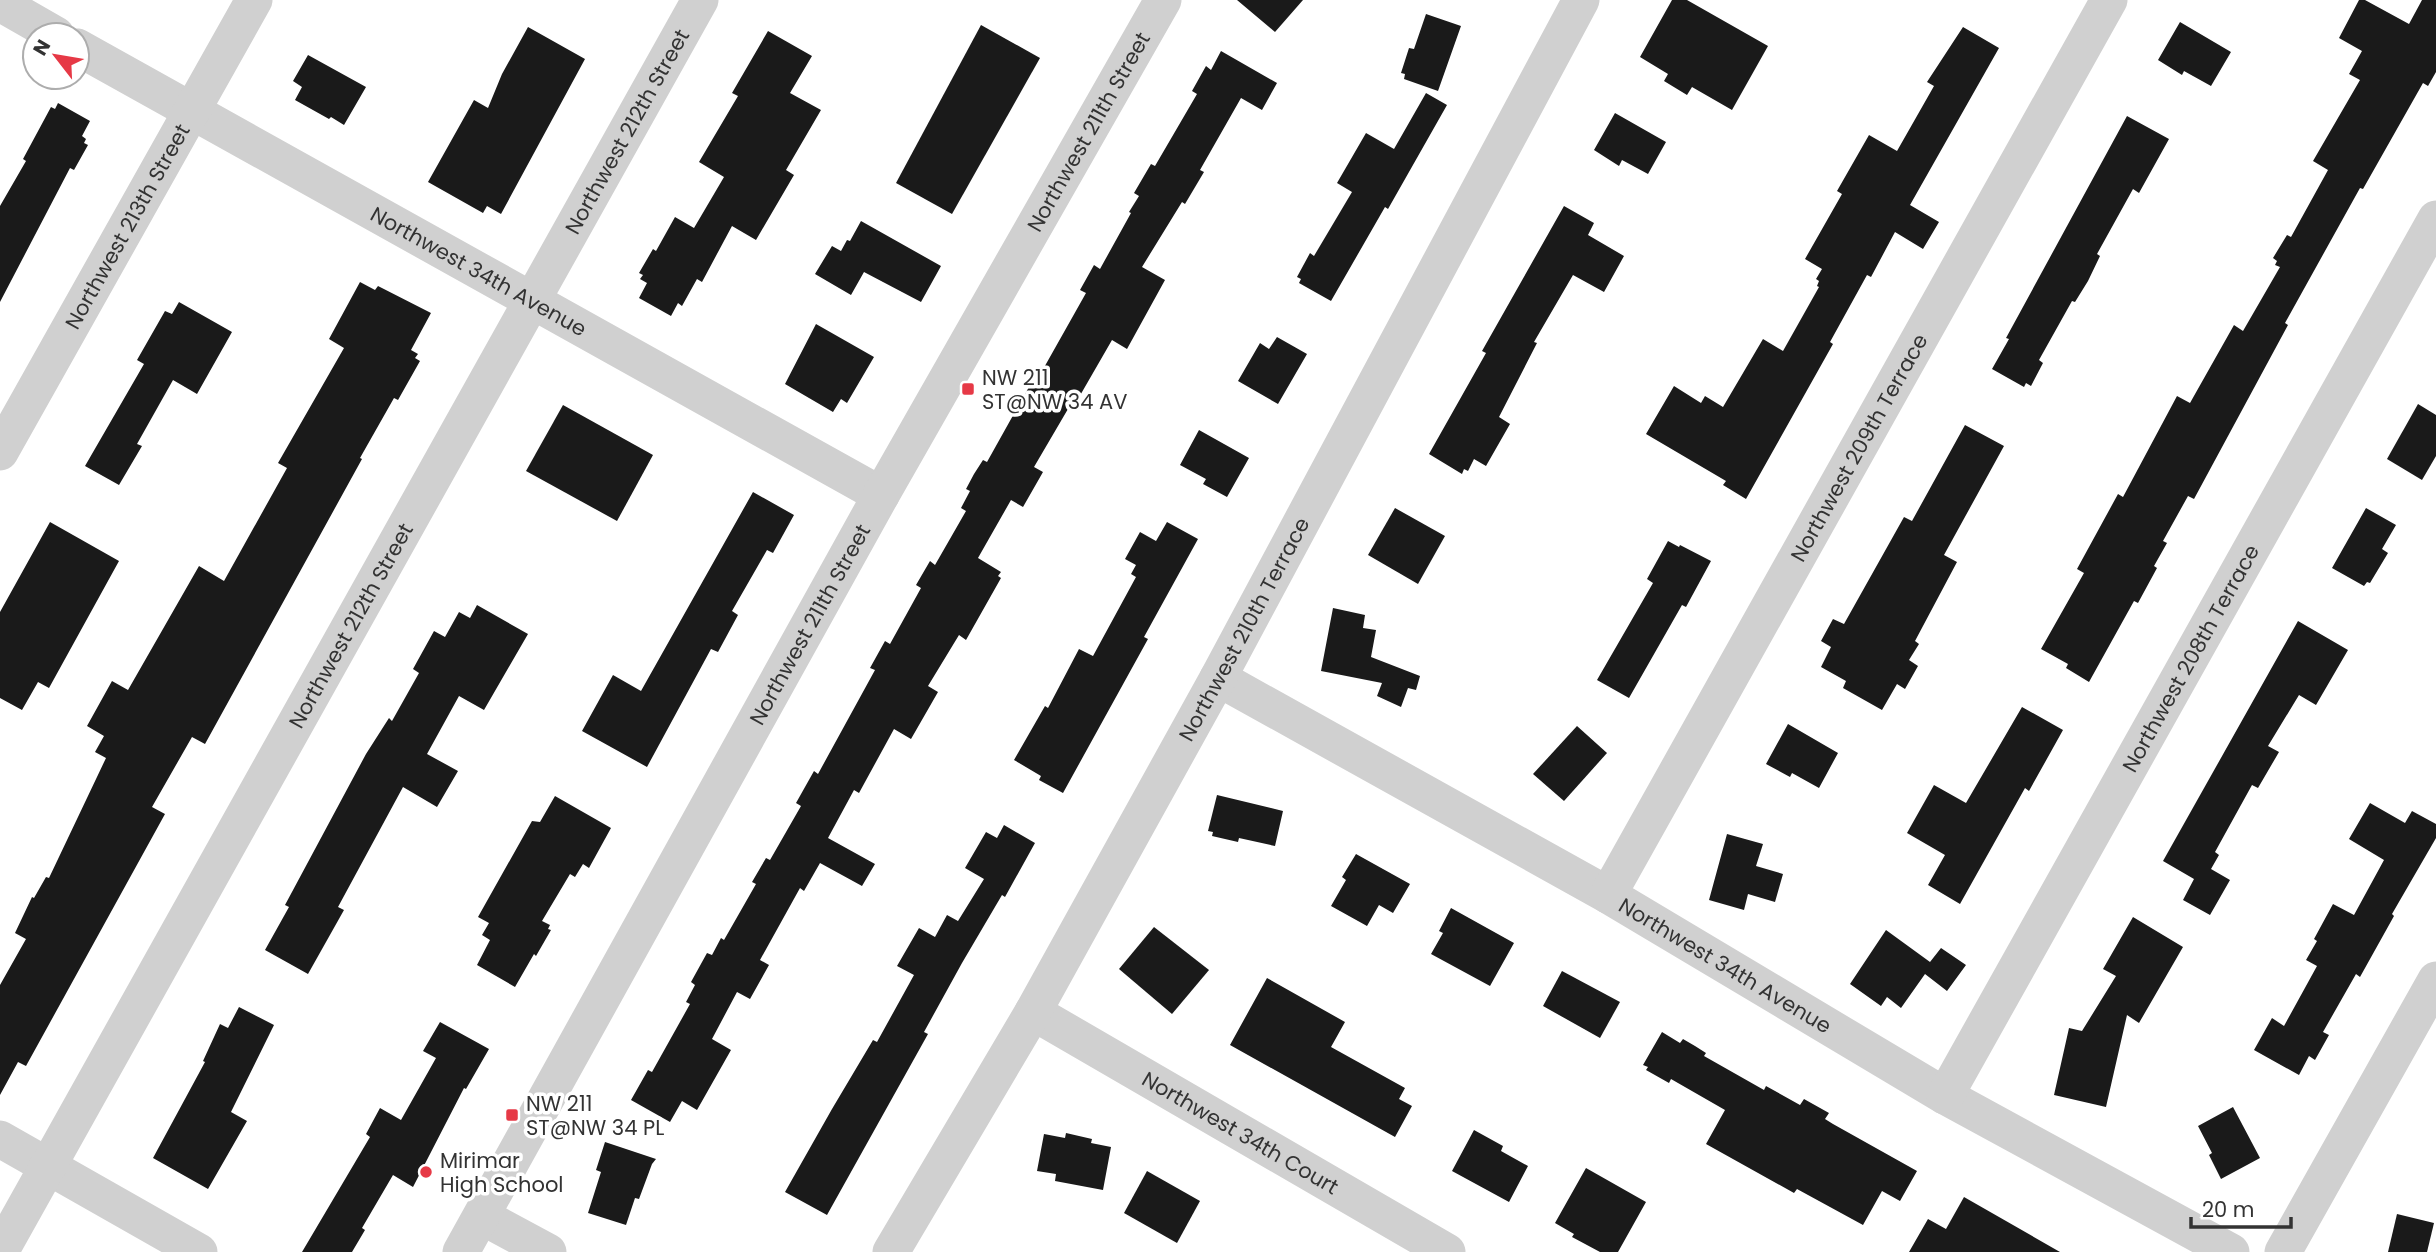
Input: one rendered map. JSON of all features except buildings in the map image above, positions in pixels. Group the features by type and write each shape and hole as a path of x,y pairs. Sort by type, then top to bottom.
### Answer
{"street":[{"name":"Northwest 213th Street","path":"0,452 254,0"},
{"name":"Northwest 212th Street","path":"0,1252 700,0"},
{"name":"Northwest 211th Street","path":"461,1252 483,1217 881,495 1164,0"},
{"name":"Northwest 209th Terrace","path":"1608,895 2109,0"},
{"path":"0,3 32,21"},
{"name":"Northwest 210th Terrace","path":"891,1252 1033,1012 1218,678 1569,4"},
{"name":"Northwest 34th Avenue","path":"91,55 881,495"},
{"name":"Northwest 208th Terrace","path":"1945,1096 2436,219"},
{"name":"Northwest 34th Avenue","path":"1218,678 1608,895 1945,1096 2231,1252"},
{"path":"2283,1252 2436,980"},
{"name":"Northwest 34th Court","path":"1033,1012 1409,1243 1447,1252"},
{"path":"0,1139 199,1252"},
{"path":"483,1217 548,1252"}],"place":[{"name":"NW 211 ST@NW 34 AV","path":"968,389"},
{"name":"NW 211 ST@NW 34 PL","path":"512,1115"},
{"name":"Mirimar High School","path":"426,1172"}]}
